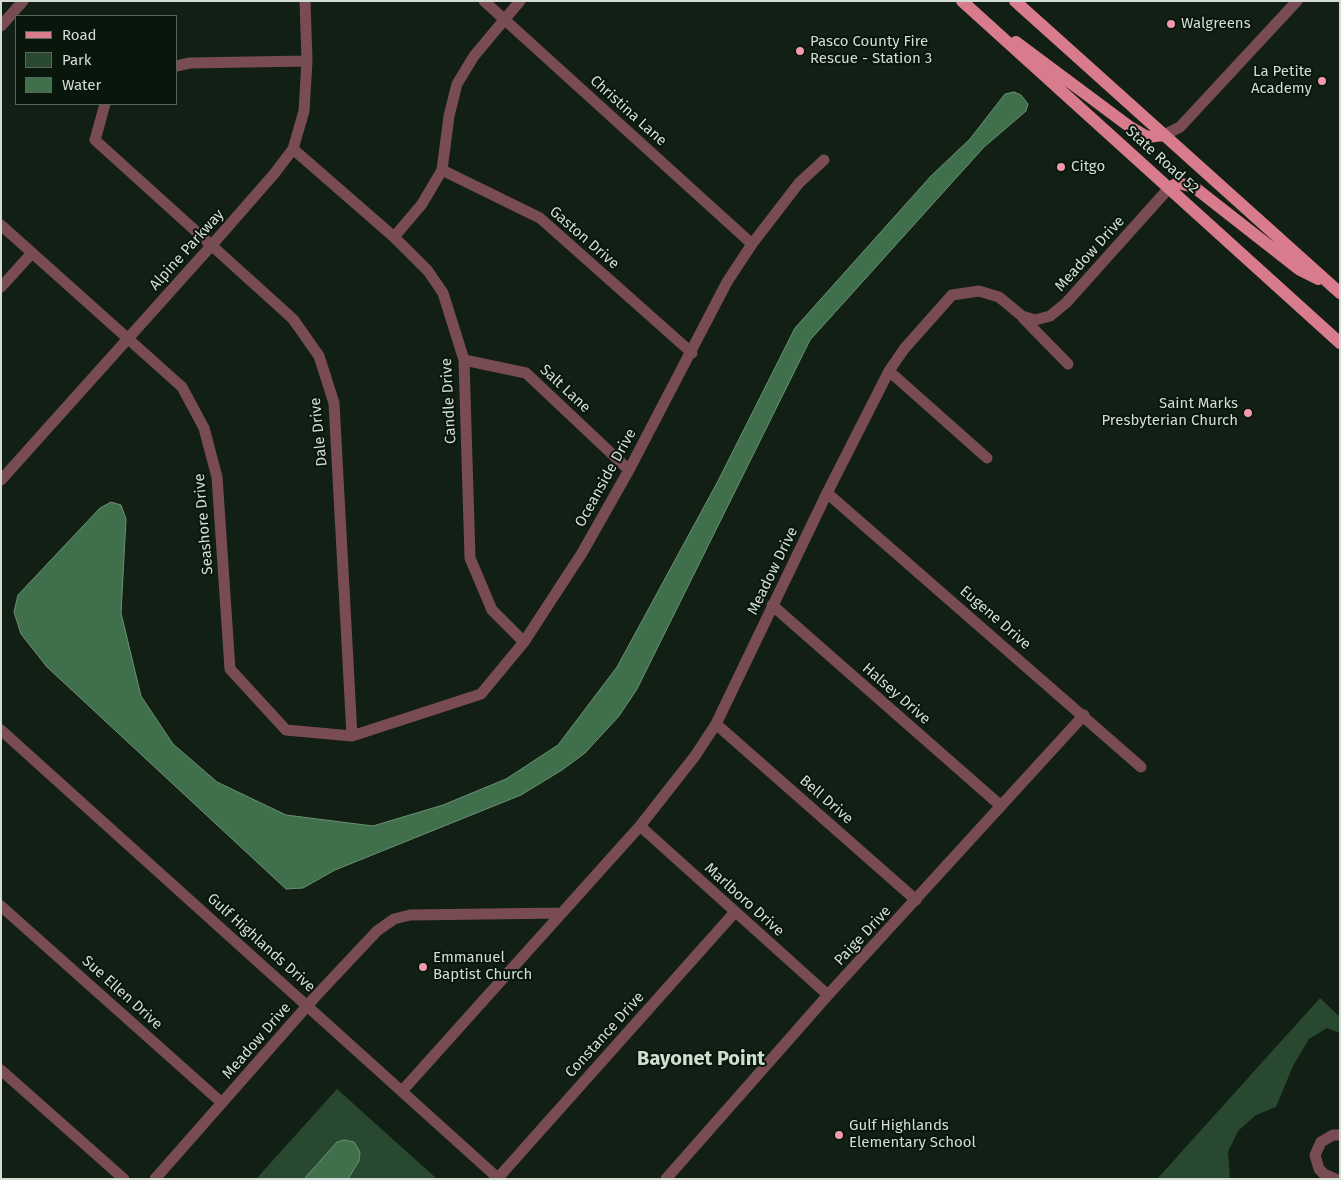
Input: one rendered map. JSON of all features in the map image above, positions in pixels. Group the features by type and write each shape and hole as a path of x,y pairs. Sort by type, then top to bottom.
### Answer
{"main road":[{"name":"State Road 52","path":"962,1 1340,343"},
{"name":"State Road 52","path":"1014,1 1335,289"},
{"path":"987,24 1026,48 1130,127 1147,137 1164,135"},
{"path":"1169,188 1178,183 1194,187 1300,270 1335,289"}],"street":[{"path":"1,26 23,1"},
{"name":"Alpine Parkway","path":"1,480 211,246 274,174 293,149 304,110 307,61 305,1"},
{"name":"Christina Lane","path":"484,1 752,244"},
{"path":"394,237 422,204 442,170 449,116 457,84 474,56 520,1"},
{"path":"1164,135 1180,128 1297,1"},
{"path":"178,66 190,63 307,61"},
{"name":"Dale Drive","path":"105,105 95,140 293,319 319,356 334,403 352,736"},
{"name":"Candle Drive","path":"293,149 394,237 428,271 443,293 464,360 470,558 492,610 524,642"},
{"name":"Oceanside Drive","path":"352,736 481,694 524,642 582,553 629,470 692,353 727,282 752,244 799,182 824,160"},
{"name":"Gaston Drive","path":"442,170 540,218 692,353"},
{"name":"Meadow Drive","path":"1022,316 1035,320 1050,316 1066,303 1169,188"},
{"name":"Seashore Drive","path":"1,225 182,387 204,428 216,477 230,669 286,730 352,736"},
{"path":"1,286 32,253"},
{"name":"Meadow Drive","path":"402,1091 640,826 695,756 716,724 772,605 889,371 904,349 952,295 979,291 999,298 1022,316 1068,364"},
{"name":"Salt Lane","path":"464,360 526,373 629,470"},
{"path":"889,371 987,458"},
{"name":"Eugene Drive","path":"827,493 1084,715 1141,767"},
{"name":"Halsey Drive","path":"772,605 1001,806"},
{"name":"Paige Drive","path":"666,1179 828,995 1084,715"},
{"name":"Bell Drive","path":"716,724 916,900"},
{"name":"Gulf Highlands Drive","path":"1,730 498,1178"},
{"name":"Marlboro Drive","path":"640,826 828,995"},
{"name":"Sue Ellen Drive","path":"1,906 222,1103"},
{"name":"Constance Drive","path":"498,1178 735,912"},
{"name":"Meadow Drive","path":"154,1179 376,931 394,920 410,915 562,913"},
{"path":"1,1070 124,1179"},
{"path":"1338,1179 1324,1174 1319,1169 1315,1155 1321,1142 1333,1135 1340,1134"}],"green space":[{"path":"1320,998 1340,1017 1340,1033 1327,1028 1309,1039 1293,1066 1276,1107 1256,1115 1238,1131 1228,1152 1230,1179 1157,1179"},
{"path":"337,1089 437,1179 256,1179"}],"water":[{"path":"1014,92 1021,95 1028,104 1026,111 984,147 810,340 637,689 619,716 585,753 562,770 521,795 335,870 303,888 286,889 47,667 21,634 14,612 18,595 100,508 111,502 121,505 126,519 121,613 141,696 173,744 217,782 286,815 373,826 443,805 506,779 558,745 617,667 718,481 795,328 931,176 970,139 1005,94"},
{"path":"344,1140 354,1142 360,1152 359,1161 348,1179 304,1179 337,1142"}],"place":[{"name":"Walgreens","path":"1171,24"},
{"name":"Pasco County Fire Rescue - Station 3","path":"800,51"},
{"name":"La Petite Academy","path":"1322,81"},
{"name":"Citgo","path":"1061,167"},
{"name":"Saint Marks Presbyterian Church","path":"1248,413"},
{"name":"Emmanuel Baptist Church","path":"423,967"},
{"name":"Gulf Highlands Elementary School","path":"839,1135"}],"district":[{"name":"Bayonet Point","path":"701,1059"}]}
